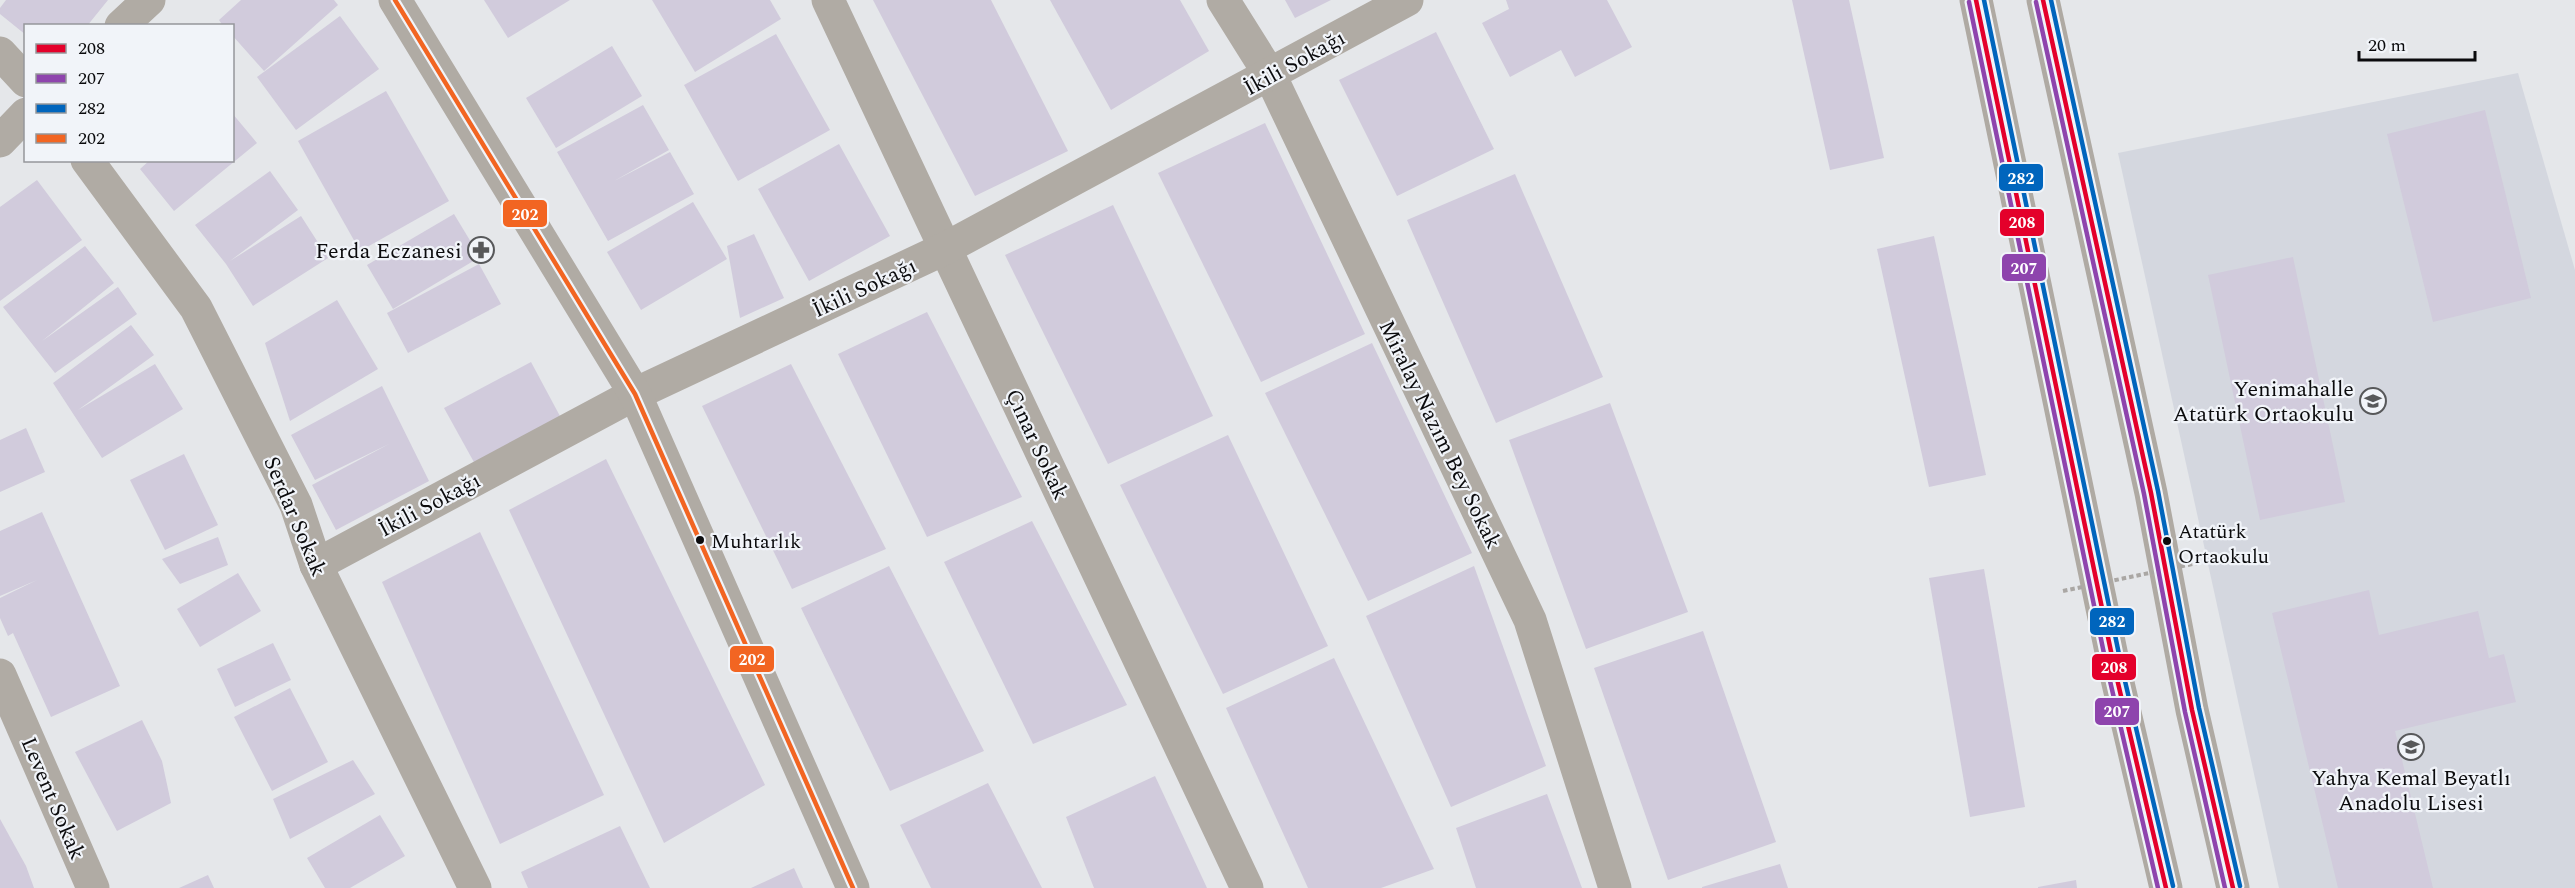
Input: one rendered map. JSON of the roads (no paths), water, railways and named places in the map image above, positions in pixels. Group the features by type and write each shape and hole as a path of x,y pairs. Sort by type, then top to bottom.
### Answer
{"main road":[{"path":"1976,0 2114,666 2166,888"},
{"path":"2043,0 2151,492 2192,710 2233,888"}],"street":[{"path":"123,24 149,0"},
{"path":"395,0 635,394 853,888"},
{"name":"Çınar Sokak","path":"828,0 1247,888"},
{"name":"Miralay Nazım Bey Sokak","path":"1223,0 1270,75 1530,620 1615,888"},
{"name":"İkili Sokağı","path":"316,565 635,394 946,248 1407,0"},
{"path":"0,53 24,79"},
{"path":"0,141 24,116"},
{"name":"Serdar Sokak","path":"88,162 196,308 296,505 316,565 475,888"},
{"name":"Levent Sokak","path":"0,675 93,888"}],"place":[{"name":"Ferda Eczanesi","path":"481,250"},
{"name":"Yenimahalle Atatürk Ortaokulu","path":"2373,401"},
{"name":"Muhtarlık","path":"700,540"},
{"name":"Atatürk Ortaokulu","path":"2167,541"},
{"name":"Yahya Kemal Beyatlı Anadolu Lisesi","path":"2411,747"}]}
